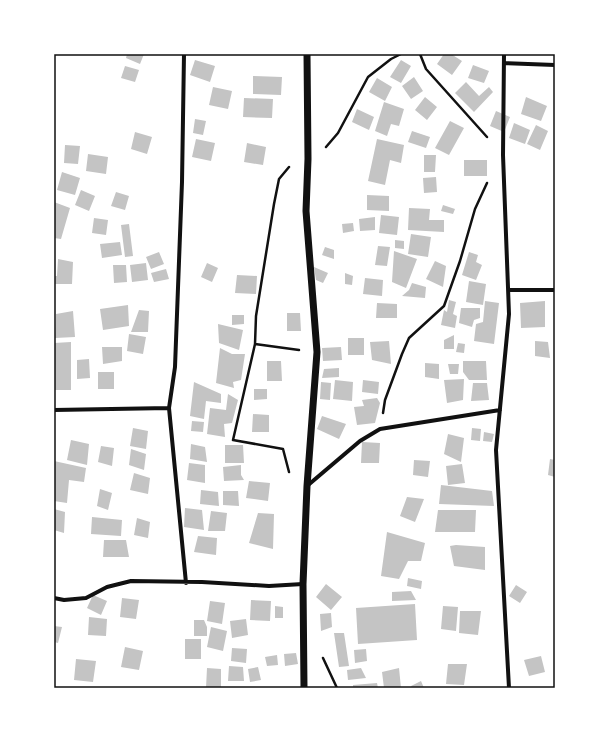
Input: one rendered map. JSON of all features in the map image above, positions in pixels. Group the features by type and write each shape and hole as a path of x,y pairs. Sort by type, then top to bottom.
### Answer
{"street":[{"path":"184,54 182,182 175,367 169,408 186,583"},
{"path":"304,688 303,584 307,486 318,352 306,211 308,159 307,54"},
{"path":"504,54 503,155 509,314 496,450 509,688"},
{"path":"504,63 555,65"},
{"path":"509,290 555,290"},
{"path":"54,410 169,408"},
{"path":"307,486 360,441 380,429 500,410"},
{"path":"54,598 64,600 86,598 107,587 131,581 233,583 269,586 303,584"}],"path":[{"path":"420,54 426,68 503,155"},
{"path":"380,429 385,400 409,338 444,306 460,261 475,209 487,182"},
{"path":"255,344 318,352"}],"building":[{"path":"127,54 144,54 140,64 126,58"},
{"path":"444,54 451,54 462,61 452,75 437,64"},
{"path":"195,60 215,66 210,82 190,75"},
{"path":"401,60 411,66 401,83 390,77"},
{"path":"473,65 489,71 484,83 468,78"},
{"path":"125,66 139,70 135,82 121,78"},
{"path":"253,76 282,77 281,95 253,94"},
{"path":"414,77 423,91 411,99 402,86"},
{"path":"377,78 392,87 385,101 369,92"},
{"path":"466,82 479,96 489,87 493,92 474,112 455,93"},
{"path":"213,87 232,91 228,109 209,105"},
{"path":"425,97 437,107 427,120 415,110"},
{"path":"526,97 547,106 541,121 521,114"},
{"path":"244,98 273,99 272,118 243,117"},
{"path":"384,102 404,109 399,126 391,124 387,136 375,131"},
{"path":"357,109 374,117 369,130 352,122"},
{"path":"496,111 510,117 504,132 490,126"},
{"path":"195,119 206,121 203,135 193,133"},
{"path":"450,121 464,128 449,155 435,148"},
{"path":"514,123 530,130 525,144 509,138"},
{"path":"536,125 548,131 540,150 527,144"},
{"path":"412,131 430,137 426,148 408,142"},
{"path":"135,132 152,137 147,154 131,149"},
{"path":"196,139 215,143 211,161 192,157"},
{"path":"377,139 404,145 401,163 390,160 385,185 368,181"},
{"path":"247,143 266,147 263,165 244,162"},
{"path":"65,145 80,146 78,164 64,163"},
{"path":"88,154 108,157 106,174 86,171"},
{"path":"424,155 436,155 435,172 424,172"},
{"path":"464,160 487,160 487,176 464,176"},
{"path":"62,172 80,178 75,195 57,190"},
{"path":"436,177 437,192 424,193 423,178"},
{"path":"81,190 95,196 89,211 75,205"},
{"path":"116,192 129,196 125,210 111,206"},
{"path":"367,195 389,196 389,211 367,210"},
{"path":"54,202 70,208 61,239 54,238"},
{"path":"443,205 455,209 453,214 441,211"},
{"path":"409,208 430,209 429,220 444,220 444,232 408,230"},
{"path":"381,215 399,217 397,235 379,233"},
{"path":"375,217 375,230 360,231 359,219"},
{"path":"94,218 108,220 106,235 92,233"},
{"path":"353,223 354,231 343,233 342,224"},
{"path":"129,224 133,256 125,257 121,225"},
{"path":"411,234 431,237 428,257 408,254"},
{"path":"395,240 404,241 404,249 395,248"},
{"path":"120,242 122,255 102,258 100,244"},
{"path":"378,246 390,247 387,266 375,265"},
{"path":"325,247 334,250 334,259 322,255"},
{"path":"394,251 417,259 406,288 392,282"},
{"path":"159,252 164,264 151,269 146,257"},
{"path":"469,252 478,255 476,262 482,265 476,280 462,275"},
{"path":"58,259 73,262 72,284 54,284 54,276 57,276"},
{"path":"435,261 446,266 443,287 426,279"},
{"path":"146,263 148,280 132,282 130,265"},
{"path":"207,263 218,268 212,282 201,277"},
{"path":"113,265 126,265 127,282 114,283"},
{"path":"314,267 328,273 323,283 316,280"},
{"path":"166,269 169,279 154,282 151,273"},
{"path":"345,273 353,276 352,285 345,284"},
{"path":"237,275 257,276 256,294 235,293"},
{"path":"365,278 383,280 382,296 363,294"},
{"path":"469,281 486,284 483,305 466,302"},
{"path":"412,283 426,287 425,298 402,296 409,290"},
{"path":"449,300 456,302 453,314 457,316 455,328 441,325 444,310 447,312"},
{"path":"485,301 499,303 494,344 474,341 476,324 483,322"},
{"path":"545,301 545,327 521,328 520,303"},
{"path":"377,303 397,304 397,318 376,318"},
{"path":"128,305 129,326 103,330 100,309"},
{"path":"461,308 480,308 480,318 474,320 472,327 459,323"},
{"path":"139,310 149,311 148,332 131,332"},
{"path":"73,311 75,337 55,338 56,314"},
{"path":"287,313 300,313 301,331 287,331"},
{"path":"232,315 244,315 244,324 232,325"},
{"path":"218,324 243,330 239,350 219,343"},
{"path":"129,334 146,337 143,354 127,351"},
{"path":"454,335 454,349 444,349 444,340"},
{"path":"348,338 364,338 364,355 348,355"},
{"path":"389,341 391,364 372,360 370,342"},
{"path":"535,341 548,342 550,358 535,356"},
{"path":"71,342 71,390 54,390 54,343"},
{"path":"458,343 465,344 464,353 456,352"},
{"path":"102,347 122,347 122,361 103,364"},
{"path":"341,347 342,360 323,361 322,348"},
{"path":"220,348 232,354 245,354 241,380 233,382 234,388 216,383"},
{"path":"89,359 90,378 77,379 77,360"},
{"path":"267,361 281,361 282,381 267,381"},
{"path":"463,361 486,361 487,380 469,380 463,372"},
{"path":"425,363 439,364 439,379 425,377"},
{"path":"448,364 459,364 458,374 450,374"},
{"path":"339,368 339,377 322,378 324,369"},
{"path":"98,372 114,372 114,389 98,389"},
{"path":"464,379 463,400 447,403 444,380"},
{"path":"335,380 353,382 352,401 333,399"},
{"path":"363,380 379,382 378,394 362,392"},
{"path":"194,382 221,394 221,403 206,401 204,419 190,416"},
{"path":"321,382 331,383 330,400 320,399"},
{"path":"473,383 487,383 489,400 471,401"},
{"path":"254,389 267,389 267,399 254,400"},
{"path":"228,394 238,400 232,423 224,424 225,437 207,434 210,408 226,410"},
{"path":"377,398 380,403 375,423 357,425 354,407 364,406 362,400"},
{"path":"253,414 269,415 269,432 252,432"},
{"path":"322,416 346,424 339,439 317,429"},
{"path":"192,421 204,422 203,432 191,431"},
{"path":"133,428 148,431 146,449 130,446"},
{"path":"472,428 481,429 480,441 471,440"},
{"path":"484,432 494,434 492,442 483,441"},
{"path":"448,434 464,438 461,462 444,454"},
{"path":"71,440 89,444 87,465 67,460"},
{"path":"362,442 380,443 379,463 361,463"},
{"path":"191,444 205,447 207,462 190,459"},
{"path":"225,445 243,445 244,463 225,463"},
{"path":"101,446 114,448 112,466 98,462"},
{"path":"131,449 146,454 144,470 129,465"},
{"path":"550,459 555,460 555,477 548,475"},
{"path":"414,460 430,461 428,477 413,475"},
{"path":"54,461 86,468 84,482 69,480 67,503 54,501"},
{"path":"189,463 205,465 205,483 187,480"},
{"path":"462,464 465,483 448,485 446,466"},
{"path":"241,465 241,475 244,480 224,481 223,467"},
{"path":"134,473 150,478 148,494 130,490"},
{"path":"249,481 270,483 268,501 246,498"},
{"path":"441,485 492,491 494,506 439,504"},
{"path":"100,489 112,493 108,510 97,506"},
{"path":"201,490 218,492 219,506 200,504"},
{"path":"223,491 238,491 239,506 223,505"},
{"path":"407,497 424,499 415,522 400,516"},
{"path":"185,508 202,510 204,530 184,527"},
{"path":"54,509 65,512 64,533 54,530"},
{"path":"438,510 476,510 475,532 435,532"},
{"path":"211,511 227,513 225,531 208,531"},
{"path":"258,513 274,514 273,549 249,543"},
{"path":"92,517 122,520 121,536 91,534"},
{"path":"137,518 150,522 148,538 134,535"},
{"path":"387,532 425,543 421,561 408,561 399,579 381,576"},
{"path":"198,536 217,538 216,555 194,552"},
{"path":"104,540 126,540 129,557 103,557"},
{"path":"450,546 485,547 485,570 454,566"},
{"path":"408,578 422,581 421,589 407,586"},
{"path":"326,584 342,597 331,610 316,597"},
{"path":"516,585 527,592 520,603 509,596"},
{"path":"411,591 416,600 392,601 392,592"},
{"path":"93,595 107,601 101,615 87,608"},
{"path":"122,598 139,600 136,619 120,617"},
{"path":"251,600 271,601 270,621 250,620"},
{"path":"210,601 225,603 222,624 207,621"},
{"path":"415,604 417,640 358,644 356,608"},
{"path":"275,606 283,607 283,618 275,618"},
{"path":"443,606 458,607 456,631 441,629"},
{"path":"460,611 481,611 478,635 459,633"},
{"path":"331,613 332,627 321,631 320,614"},
{"path":"89,617 107,619 106,636 88,635"},
{"path":"246,619 248,635 232,638 230,621"},
{"path":"194,620 204,620 207,627 207,636 194,636"},
{"path":"54,626 62,627 58,643 54,642"},
{"path":"211,627 227,631 223,651 207,647"},
{"path":"334,633 344,633 349,666 339,667"},
{"path":"185,639 201,639 201,659 185,659"},
{"path":"125,647 143,651 139,670 121,667"},
{"path":"232,648 247,649 246,663 231,661"},
{"path":"366,649 367,661 355,663 354,650"},
{"path":"296,653 298,664 285,666 284,654"},
{"path":"277,655 278,665 267,666 265,657"},
{"path":"541,656 545,672 529,676 524,660"},
{"path":"76,659 96,661 93,682 74,680"},
{"path":"448,664 467,664 464,685 446,684"},
{"path":"229,666 243,667 244,681 228,681"},
{"path":"258,667 261,680 250,682 248,669"},
{"path":"207,668 221,669 221,688 206,688"},
{"path":"361,668 366,678 348,680 347,670"},
{"path":"399,668 401,688 384,688 382,672"},
{"path":"421,681 424,688 412,688 411,686"},
{"path":"377,683 378,688 353,688 353,685"}]}
